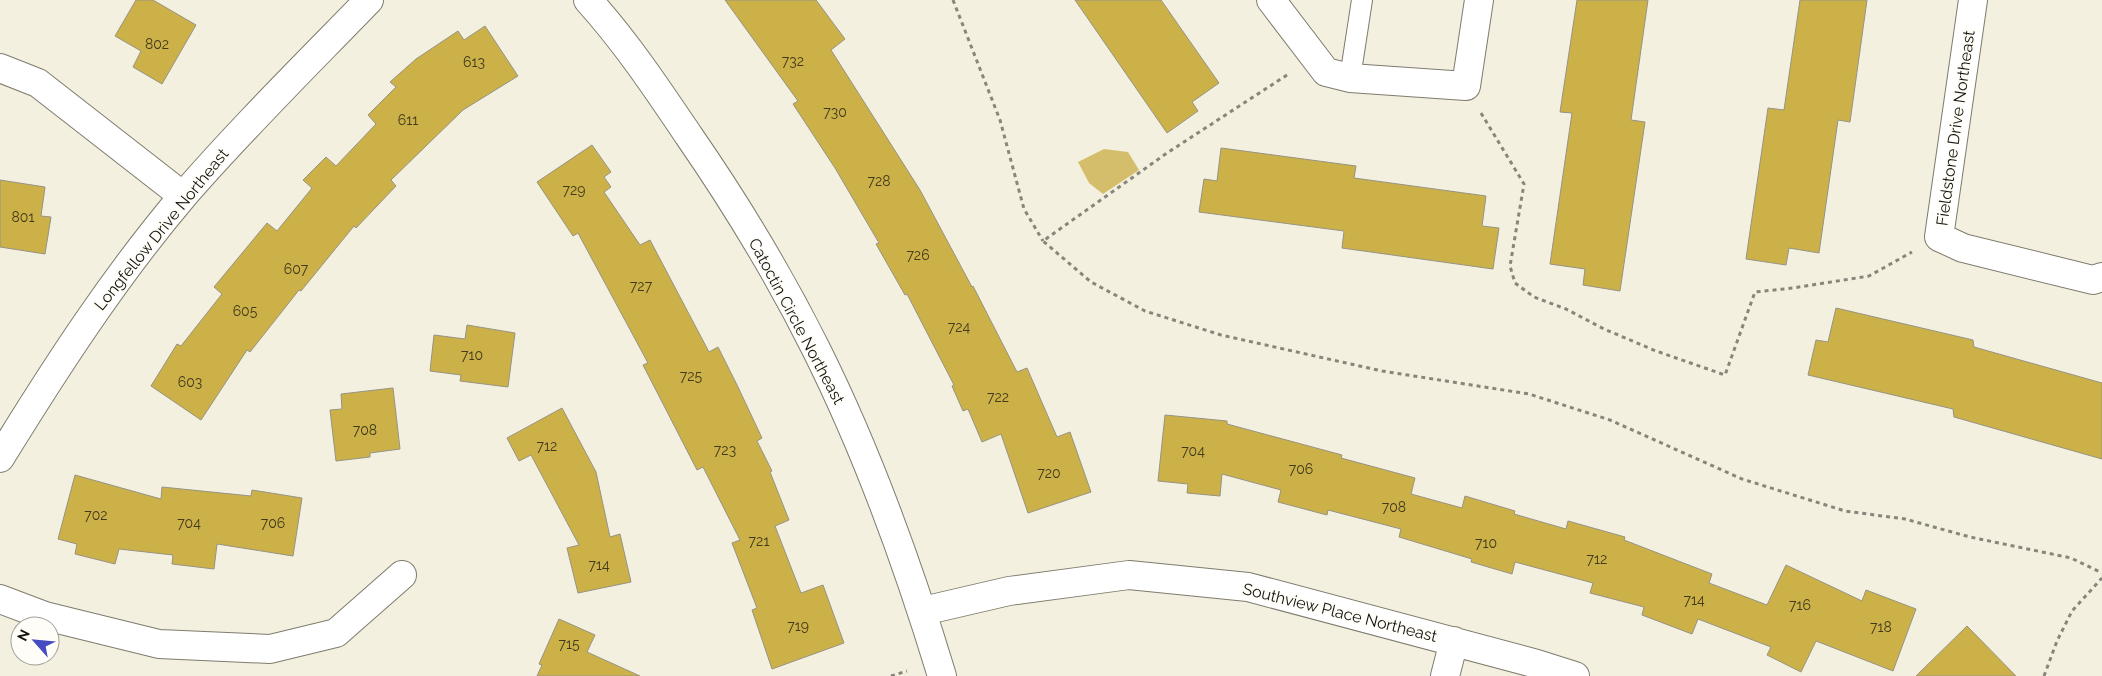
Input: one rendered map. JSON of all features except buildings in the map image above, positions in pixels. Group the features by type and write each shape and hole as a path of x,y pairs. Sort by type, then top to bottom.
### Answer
{"street":[{"name":"Longfellow Drive Northeast","path":"0,458 51,376 110,291 183,196 227,146 370,0"},
{"name":"Catoctin Circle Northeast","path":"588,0 602,15 661,95 714,172 772,267 816,349 860,445 922,610 942,676"},
{"path":"1271,0 1326,72 1350,78 1466,86 1478,0"},
{"name":"Fieldstone Drive Northeast","path":"1973,0 1939,237 1963,248 2093,280 2102,277"},
{"path":"0,68 38,83 183,196"},
{"path":"0,599 45,616 159,644 270,649 336,633 402,575"},
{"name":"Southview Place Northeast","path":"922,610 1009,591 1129,575 1248,587 1454,641 1575,676"},
{"path":"1445,676 1454,641"}],"lane":[{"path":"1350,78 1362,0"}],"path":[{"path":"953,0 1000,120 1024,209 1043,241 1091,282 1145,311 1220,335 1382,371 1529,394 1610,420 1742,480 1845,511 1905,519 1970,537 2071,558 2102,573"},
{"path":"1043,241 1167,153 1314,57"},
{"path":"1466,86 1524,184 1510,266 1515,282 1534,297 1566,309 1604,329 1656,351 1725,374 1755,292 1869,276 1939,237"},
{"path":"2044,676 2057,641 2072,611 2102,578"}],"shaded area":[{"path":"1104,149 1128,152 1139,170 1103,194 1089,183 1078,162"}]}
